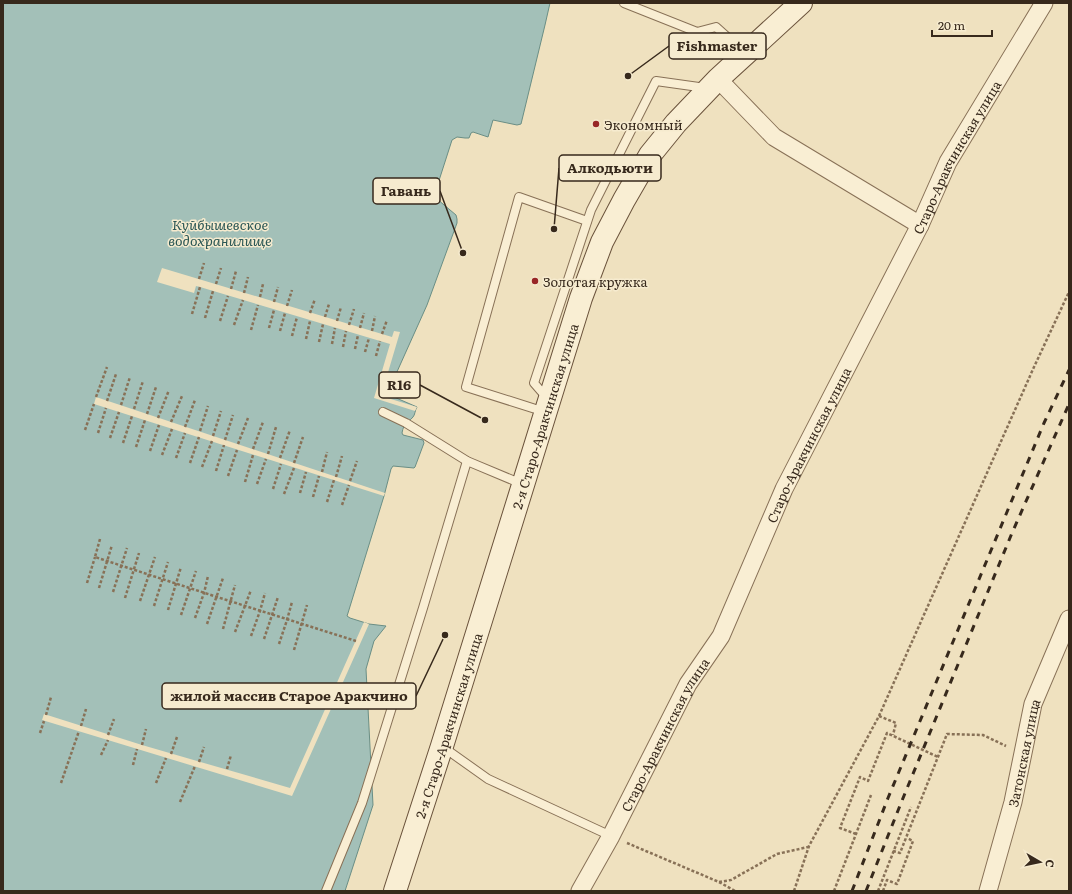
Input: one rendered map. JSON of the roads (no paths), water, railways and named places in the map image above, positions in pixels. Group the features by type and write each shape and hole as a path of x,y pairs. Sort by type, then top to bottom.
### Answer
{"main road":[{"name":"2-я Старо-Аракчинская улица","path":"395,891 442,746 581,298 602,242 650,155 676,123 713,84 801,3"}],"street":[{"name":"Старо-Аракчинская улица","path":"580,891 611,836 688,684 721,636 784,489 920,225 948,162 1044,3"},
{"path":"713,84 774,137 920,225"},
{"name":"Затонская улица","path":"988,891 1013,802 1033,704 1069,619"}],"lane":[{"path":"624,3 697,32 716,27 746,54"},
{"path":"548,407 534,383 587,220 656,81 713,84"},
{"path":"548,407 466,387 519,197 587,220"},
{"path":"383,412 406,423 467,461 523,484"},
{"path":"326,891 362,803 467,461"},
{"path":"442,746 488,779 611,836"}],"water":[{"name":"Куйбышевское водохранилище","path":"3,3 550,3 521,124 517,125 493,120 488,137 473,132 469,138 457,137 452,140 435,196 456,215 457,223 427,305 387,394 417,407 414,416 405,425 402,433 403,435 423,440 424,443 414,468 393,466 391,469 347,616 369,624 386,626 374,641 366,669 373,805 345,891 3,891"}],"railway":[{"path":"852,891 888,798 1044,423 1069,370"},
{"path":"866,891 1012,533 1069,404"}],"place":[{"name":"Fishmaster","path":"628,76"},
{"name":"Экономный","path":"596,124"},
{"name":"Алкодьюти","path":"554,229"},
{"name":"Гавань","path":"463,253"},
{"name":"Золотая кружка","path":"535,281"},
{"name":"R16","path":"485,420"},
{"name":"жилой массив Старое Аракчино","path":"445,635"}]}
